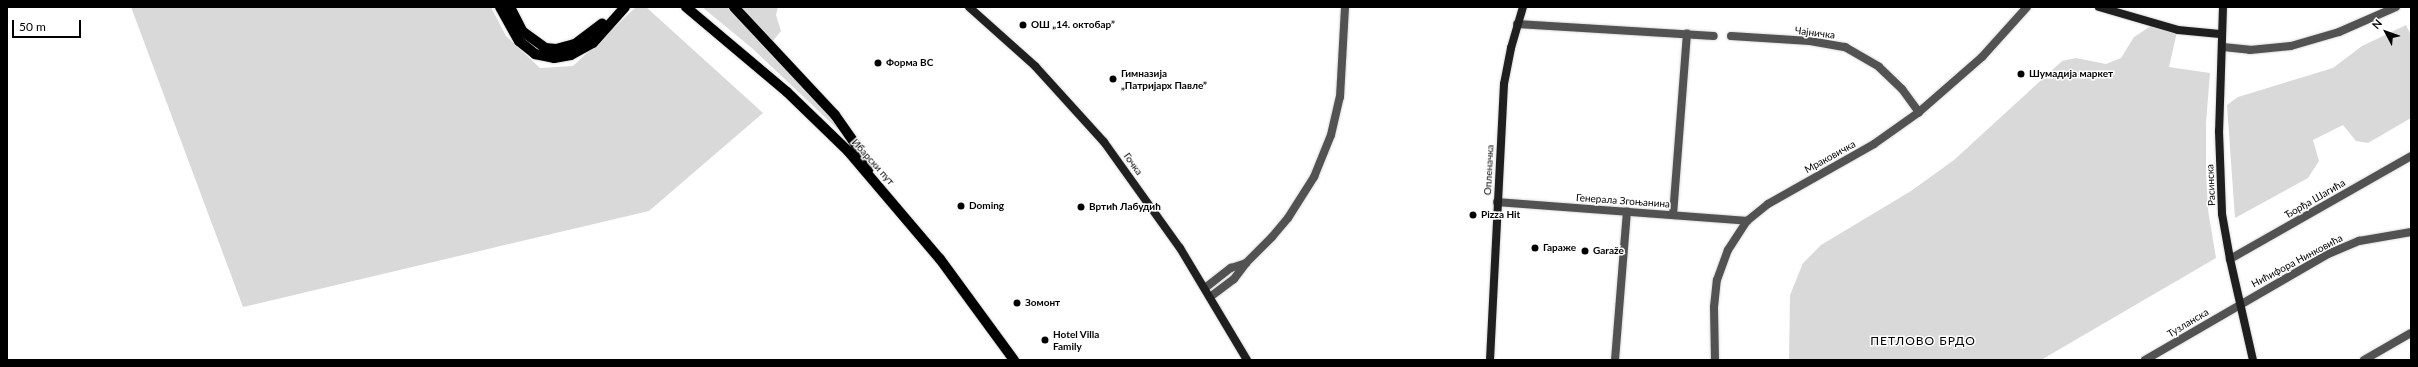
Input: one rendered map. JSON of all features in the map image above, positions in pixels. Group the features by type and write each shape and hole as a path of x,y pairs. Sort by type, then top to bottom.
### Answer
{"main road":[{"path":"500,7 519,41 535,54 554,58 571,55 592,43 625,7"},
{"path":"510,7 516,22 529,39 545,48 556,49 575,44 585,38 616,7"},
{"name":"Ибарски пут","path":"686,7 809,112 874,179 940,259 1014,360"},
{"path":"734,7 835,115 856,145 874,179"}],"street":[{"name":"Гочка","path":"969,7 1035,66 1093,129 1166,227 1205,288 1247,360"},
{"path":"1210,297 1234,279 1246,262 1291,213 1311,183 1326,148 1340,97 1345,7"},
{"name":"Опленачка","path":"1490,360 1504,84 1517,24 1524,7"},
{"name":"Мраковичка","path":"1715,360 1714,307 1717,280 1728,250 1746,221 1768,204 1874,144 1919,112 1982,57 2027,7"},
{"path":"2099,7 2178,30 2220,34"},
{"name":"Расинска","path":"2223,7 2220,34 2223,47 2219,85 2219,145 2222,214 2230,259 2253,360"},
{"path":"2223,47 2250,50 2291,46 2339,32 2396,7"},
{"path":"1517,24 1714,36"},
{"path":"1673,214 1687,34"},
{"name":"Чајничка","path":"1731,36 1810,41 1845,48 1879,67 1902,89 1919,112"},
{"name":"Ђорђа Шагића","path":"2230,259 2411,156"},
{"name":"Генерала Згоњанина","path":"1497,202 1673,214 1746,221"},
{"path":"1614,360 1627,211"},
{"name":"Нићифора Нинковића","path":"2241,303 2342,247 2380,236 2411,232"},
{"path":"1205,288 1231,268 1246,262"},
{"name":"Тузланска","path":"2146,360 2241,303"},
{"path":"2364,360 2411,333"}],"shaded area":[{"path":"131,7 491,7 506,36 540,68 573,66 636,7 646,7 763,113 649,211 243,307"},
{"path":"702,7 729,7 814,96 845,136 753,49"},
{"path":"737,7 778,7 776,15 781,31 772,42"},
{"path":"2154,24 2177,32 2169,67 2210,73 2206,123 2206,171 2208,210 2216,258 2041,360 1789,360 1790,295 1803,263 1821,245 1911,191 1954,160 2062,61 2076,58 2106,64 2121,58 2134,37"},
{"path":"2406,25 2411,35 2411,118 2368,143 2356,141 2343,125 2313,140 2319,161 2308,178 2235,218 2227,105 2238,97 2333,68 2362,46"}],"place":[{"name":"ОШ „14. октобар”","path":"1023,25"},
{"name":"Форма ВС","path":"878,63"},
{"name":"Шумадија маркет","path":"2021,74"},
{"name":"Гимназија „Патријарх Павле”","path":"1113,79"},
{"name":"Doming","path":"961,206"},
{"name":"Вртић Лабудић","path":"1081,207"},
{"name":"Pizza Hit","path":"1473,215"},
{"name":"Гараже","path":"1535,248"},
{"name":"Garaže","path":"1585,251"},
{"name":"Зомонт","path":"1017,303"},
{"name":"Hotel Villa Family","path":"1045,340"}],"district":[{"name":"ПЕТЛОВО БРДО","path":"1923,341"}]}
